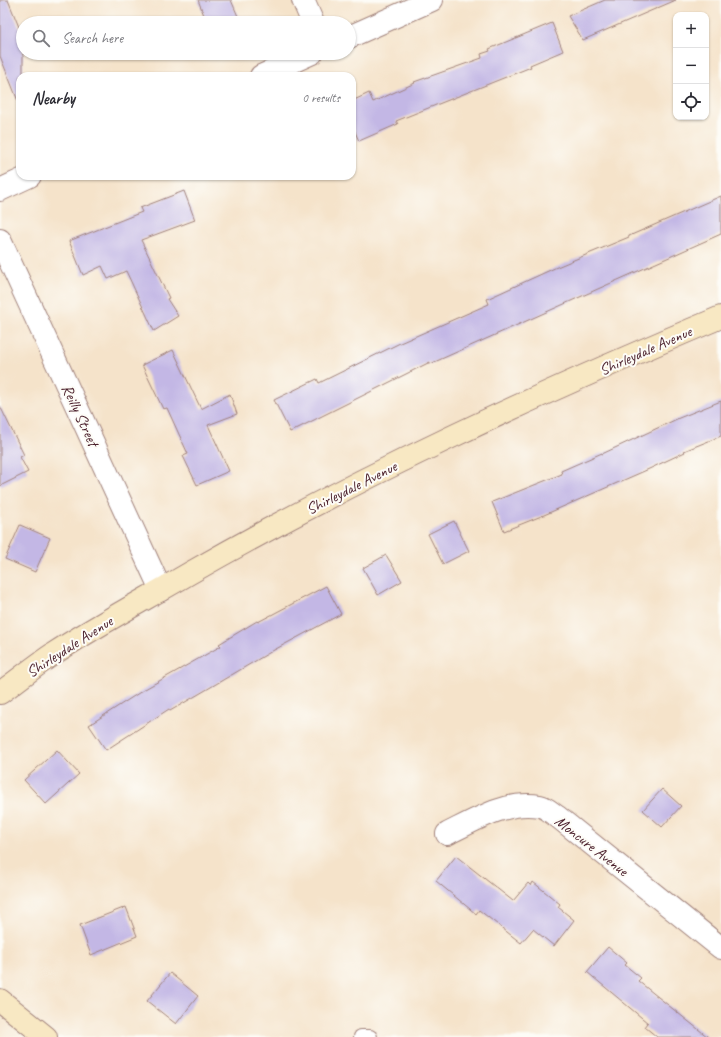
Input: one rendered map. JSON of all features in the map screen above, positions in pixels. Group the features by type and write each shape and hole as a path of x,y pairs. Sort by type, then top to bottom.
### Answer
{"street":[{"path":"303,0 310,16"},
{"path":"356,34 432,0"},
{"path":"270,72 296,60"},
{"path":"0,190 21,180"},
{"name":"Reilly Street","path":"0,240 161,590"},
{"name":"Shirleydale Avenue","path":"0,693 52,654 250,539 410,456 668,339 721,317"},
{"name":"Moncure Avenue","path":"447,834 498,810 520,805 542,806 558,817 721,948"},
{"path":"0,1000 46,1037"}],"lane":[{"path":"361,1037 370,1037"}],"building":[{"path":"0,0 8,0 16,20 16,60 23,60 23,72 16,72 16,96 0,56"},
{"path":"198,0 231,0 238,16 204,16"},
{"path":"605,0 676,0 583,40 568,16"},
{"path":"552,23 563,51 530,65 531,67 396,121 398,124 359,141 356,134 356,99 369,93 373,102 415,83 414,82 482,58 481,54 490,51 489,49"},
{"path":"184,191 195,220 141,240 169,298 167,299 178,316 154,331 126,271 108,279 102,266 83,275 69,241 142,212 140,208"},
{"path":"721,196 721,234 430,364 430,362 290,432 274,400 317,379 319,383 400,343 489,304 487,299 557,267"},
{"path":"173,350 201,409 230,394 237,414 208,425 229,471 197,485 183,456 188,454 167,408 163,409 142,365"},
{"path":"721,401 721,436 684,451 685,452 649,469 544,515 504,531 492,502 562,474 561,471 602,454 679,418"},
{"path":"0,406 24,455 20,457 28,472 0,486"},
{"path":"454,521 469,551 443,564 428,534"},
{"path":"20,525 50,538 35,572 5,559"},
{"path":"386,555 402,581 378,595 363,568"},
{"path":"326,586 341,614 274,650 170,711 169,709 106,750 89,725 145,689 221,646 219,644 257,621 258,622"},
{"path":"57,750 79,774 46,804 24,780"},
{"path":"662,789 681,806 662,827 643,810"},
{"path":"456,856 513,901 528,883 531,886 533,882 560,904 558,907 574,920 554,946 533,929 521,943 479,910 476,914 436,881"},
{"path":"126,907 137,936 91,955 80,925"},
{"path":"608,947 627,963 625,965 641,978 638,981 708,1037 657,1037 645,1027 648,1023 587,972"},
{"path":"170,973 198,996 176,1024 147,1001"}]}
